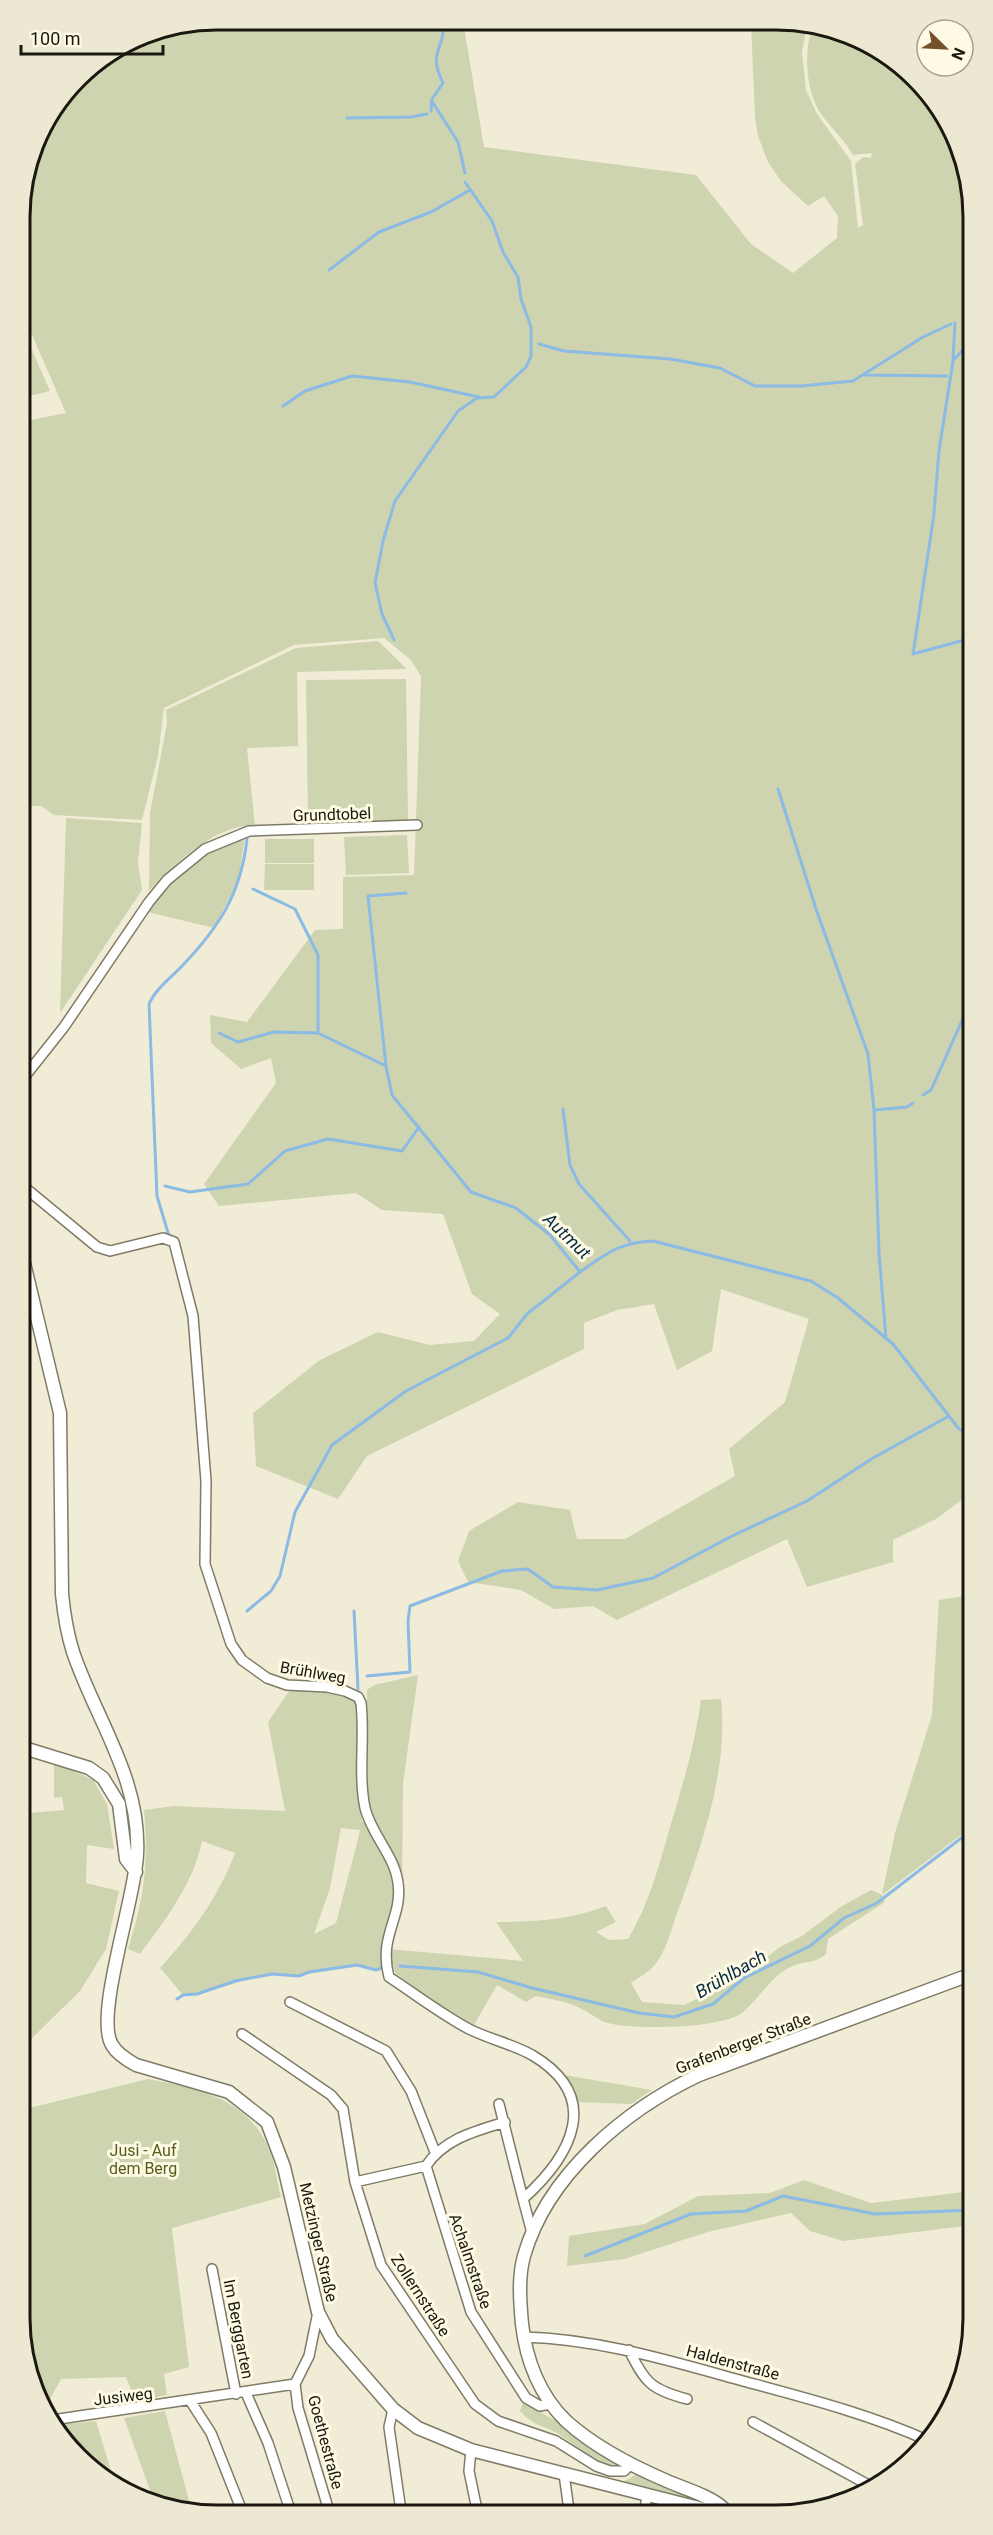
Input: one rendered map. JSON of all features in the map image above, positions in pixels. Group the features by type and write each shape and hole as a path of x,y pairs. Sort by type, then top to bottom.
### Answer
{"main road":[{"name":"Metzinger Straße","path":"30,1287 60,1413 62,1594 65,1621 76,1659 113,1742 130,1789 137,1831 136,1872 105,2021 111,2044 127,2060 143,2068 229,2092 267,2122 285,2167 318,2312 332,2339 393,2409 418,2428 471,2450 688,2505"},
{"path":"30,1750 89,1768 103,1778 119,1804 126,1859 136,1872"},
{"name":"Grafenberger Straße","path":"716,2505 631,2464 588,2438 550,2404 529,2359 524,2337 520,2282 523,2258 532,2233 548,2204 582,2161 617,2126 669,2089 699,2075 963,1977"}],"street":[{"name":"Grundtobel","path":"30,1070 64,1027 167,880 205,849 249,831 417,825"},
{"name":"Brühlweg","path":"30,1192 97,1247 110,1251 163,1238 174,1242 186,1278 193,1316 206,1481 205,1564 231,1644 242,1660 267,1678 287,1685 327,1687 358,1696 361,1703 365,1807 398,1882 398,1907 385,1942 384,1960 389,1977 463,2026 533,2056 554,2071 566,2085 575,2108 571,2135 551,2170 523,2199"},
{"path":"290,2002 386,2051 411,2091 435,2152"},
{"name":"Zollernstraße","path":"242,2034 331,2095 343,2109 355,2182 381,2265 475,2404 498,2421 556,2441 610,2472 624,2471 631,2464"},
{"path":"499,2104 532,2233"},
{"path":"355,2182 426,2166 435,2152 466,2134 505,2122"},
{"name":"Achalmstraße","path":"426,2166 471,2312 526,2398 540,2406 550,2404"},
{"name":"Im Berggarten","path":"212,2268 236,2394"},
{"name":"Goethestraße","path":"318,2312 309,2356 295,2384 298,2408 327,2505"},
{"name":"Haldenstraße","path":"524,2337 559,2338 629,2350 824,2403 895,2425 920,2437"},
{"path":"629,2350 649,2384 657,2390 687,2399"},
{"name":"Jusiweg","path":"60,2419 191,2402 295,2384"},
{"path":"246,2393 268,2443 288,2505"},
{"path":"191,2402 215,2441 240,2505"},
{"path":"393,2409 389,2427 400,2505"},
{"path":"753,2422 865,2483"},
{"path":"471,2450 469,2471 476,2505"},
{"path":"564,2474 568,2505"},
{"path":"646,2505 647,2494"}],"green space":[{"path":"204,30 464,30 484,147 696,175 751,244 793,273 837,238 838,216 824,196 808,206 781,181 768,162 758,136 755,117 751,30 806,33 802,51 806,90 817,114 851,161 858,228 863,225 855,164 863,157 871,158 872,153 853,155 821,114 812,93 807,69 810,33 859,49 880,61 917,94 932,113 949,145 957,168 963,217 963,1499 936,1519 893,1540 893,1562 807,1587 787,1539 617,1620 593,1606 554,1609 521,1590 468,1582 458,1561 469,1531 518,1502 570,1510 577,1539 625,1539 735,1476 729,1449 785,1402 809,1319 721,1289 712,1351 677,1370 654,1304 617,1310 584,1323 584,1349 367,1456 338,1499 256,1466 253,1413 320,1360 378,1332 430,1345 474,1341 500,1314 472,1294 443,1214 382,1210 356,1193 219,1206 204,1184 276,1083 271,1058 241,1069 211,1043 210,1015 247,1022 315,930 343,929 343,877 414,875 421,676 410,659 384,638 294,645 164,708 158,756 142,820 54,815 41,806 30,806 30,420 66,413 30,330 30,204 36,168 44,145 61,113 94,76 123,55 168,36"},
{"path":"30,346 50,391 30,396"},
{"path":"378,641 407,669 297,672 298,746 247,748 255,826 226,831 211,838 170,869 149,891 150,813 167,723 166,710 296,648"},
{"path":"406,679 408,821 308,823 306,680"},
{"path":"66,818 142,823 138,862 142,890 60,1013"},
{"path":"407,835 409,873 346,875 344,837"},
{"path":"245,837 238,881 214,928 148,912 168,886 190,866"},
{"path":"265,839 314,839 314,863 265,863"},
{"path":"265,864 314,864 314,890 264,890"},
{"path":"963,1596 963,1834 882,1895 895,1833 932,1715 939,1600"},
{"path":"418,1675 403,1784 402,1889 374,1825 368,1804 367,1690 374,1685"},
{"path":"290,1690 342,1694 359,1703 362,1821 370,1828 395,1883 394,1906 382,1941 382,1968 355,1966 298,1975 273,1974 183,1995 160,1968 203,1914 221,1885 235,1853 202,1841 192,1872 169,1914 140,1954 128,1949 144,1881 146,1847 144,1810 174,1806 285,1811 268,1722","holes":["341,1828 360,1830 336,1923 314,1934 330,1888"]},
{"path":"721,1699 721,1753 717,1780 704,1835 665,1948 653,1967 631,1983 642,2002 684,2005 714,1991 751,1969 780,1947 802,1936 842,1906 871,1890 882,1895 885,1902 828,1939 826,1954 816,1960 785,1970 743,2012 732,2018 698,2025 637,2027 608,2023 578,2007 560,2001 536,1996 526,2002 497,1985 474,2025 430,1999 395,1973 388,1949 523,1961 496,1922 552,1919 606,1906 616,1922 596,1932 609,1940 628,1939 648,1898 657,1870 688,1764 701,1700"},
{"path":"54,1762 93,1780 107,1804 114,1849 87,1845 86,1883 119,1891 106,1949 80,1991 30,2040 30,1813 64,1810 62,1797 54,1798"},
{"path":"564,2075 652,2090 631,2104 577,2102"},
{"name":"Jusi - Auf dem Berg","path":"148,2079 202,2092 233,2106 259,2130 268,2147 281,2197 172,2228 189,2367 164,2374 167,2395 136,2401 126,2377 61,2379 49,2401 44,2390 36,2367 30,2318 30,2108"},
{"path":"804,2180 871,2203 963,2192 963,2226 843,2241 810,2231 791,2213 708,2232 624,2259 567,2266 569,2236 645,2224 698,2196 770,2193"},
{"path":"523,2403 560,2423 619,2466 612,2466 597,2460 555,2432 530,2420 520,2411"},
{"path":"165,2411 189,2503 151,2493 124,2418"},
{"path":"96,2421 111,2473 85,2450 64,2424"},
{"path":"637,2474 706,2505 697,2505 621,2483"}],"waterway":[{"path":"431,111 432,99 443,83 437,63 443,30"},
{"path":"433,103 458,142 465,173"},
{"path":"347,118 411,117 427,114"},
{"path":"394,640 382,614 375,583 383,541 395,501 458,411 477,398 494,397 526,367 531,356 531,327 521,299 518,277 503,252 492,221 465,182"},
{"path":"329,270 379,232 431,212 470,190"},
{"path":"953,359 955,323"},
{"path":"539,344 564,351 670,359 720,368 755,386 801,386 853,381 923,337 951,324"},
{"path":"934,512 939,451 953,361 963,350"},
{"path":"865,375 947,376"},
{"path":"283,406 305,391 352,376 410,382 479,397"},
{"path":"934,514 913,654 963,640"},
{"path":"778,789 816,909 868,1054 874,1110 879,1253 886,1339"},
{"path":"169,1236 157,1196 149,1004 160,988 196,951 227,908 240,876 247,839"},
{"path":"253,889 295,909 318,955 318,1033"},
{"name":"Autmut","path":"406,893 368,896 386,1066 392,1095 471,1192 516,1208 550,1235 580,1272 622,1247 653,1241 811,1281 838,1298 893,1344 959,1429 963,1431"},
{"path":"923,1095 931,1090 963,1018"},
{"path":"219,1033 238,1042 274,1032 318,1033 386,1066"},
{"path":"875,1110 907,1107 913,1103"},
{"path":"563,1109 570,1165 579,1184 630,1241"},
{"path":"165,1186 190,1192 248,1184 285,1151 328,1139 402,1151 419,1127"},
{"path":"247,1611 271,1591 280,1576 295,1512 332,1445 406,1391 508,1338 527,1314 580,1272"},
{"path":"367,1676 410,1672 408,1621 410,1606 502,1571 528,1569 553,1587 597,1590 653,1578 732,1536 807,1501 873,1458 949,1416"},
{"path":"354,1611 358,1689"},
{"name":"Brühlbach","path":"400,1966 478,1972 532,1988 639,2013 674,2017 713,2004 744,1978 810,1946 844,1918 877,1903 963,1837"},
{"path":"382,1950 386,1930"},
{"path":"177,1999 183,1995 197,1994 235,1981 272,1974 299,1976 309,1972 357,1965 376,1970 382,1968 382,1957"},
{"path":"585,2256 691,2214 746,2211 783,2196 875,2214 963,2210"}]}
